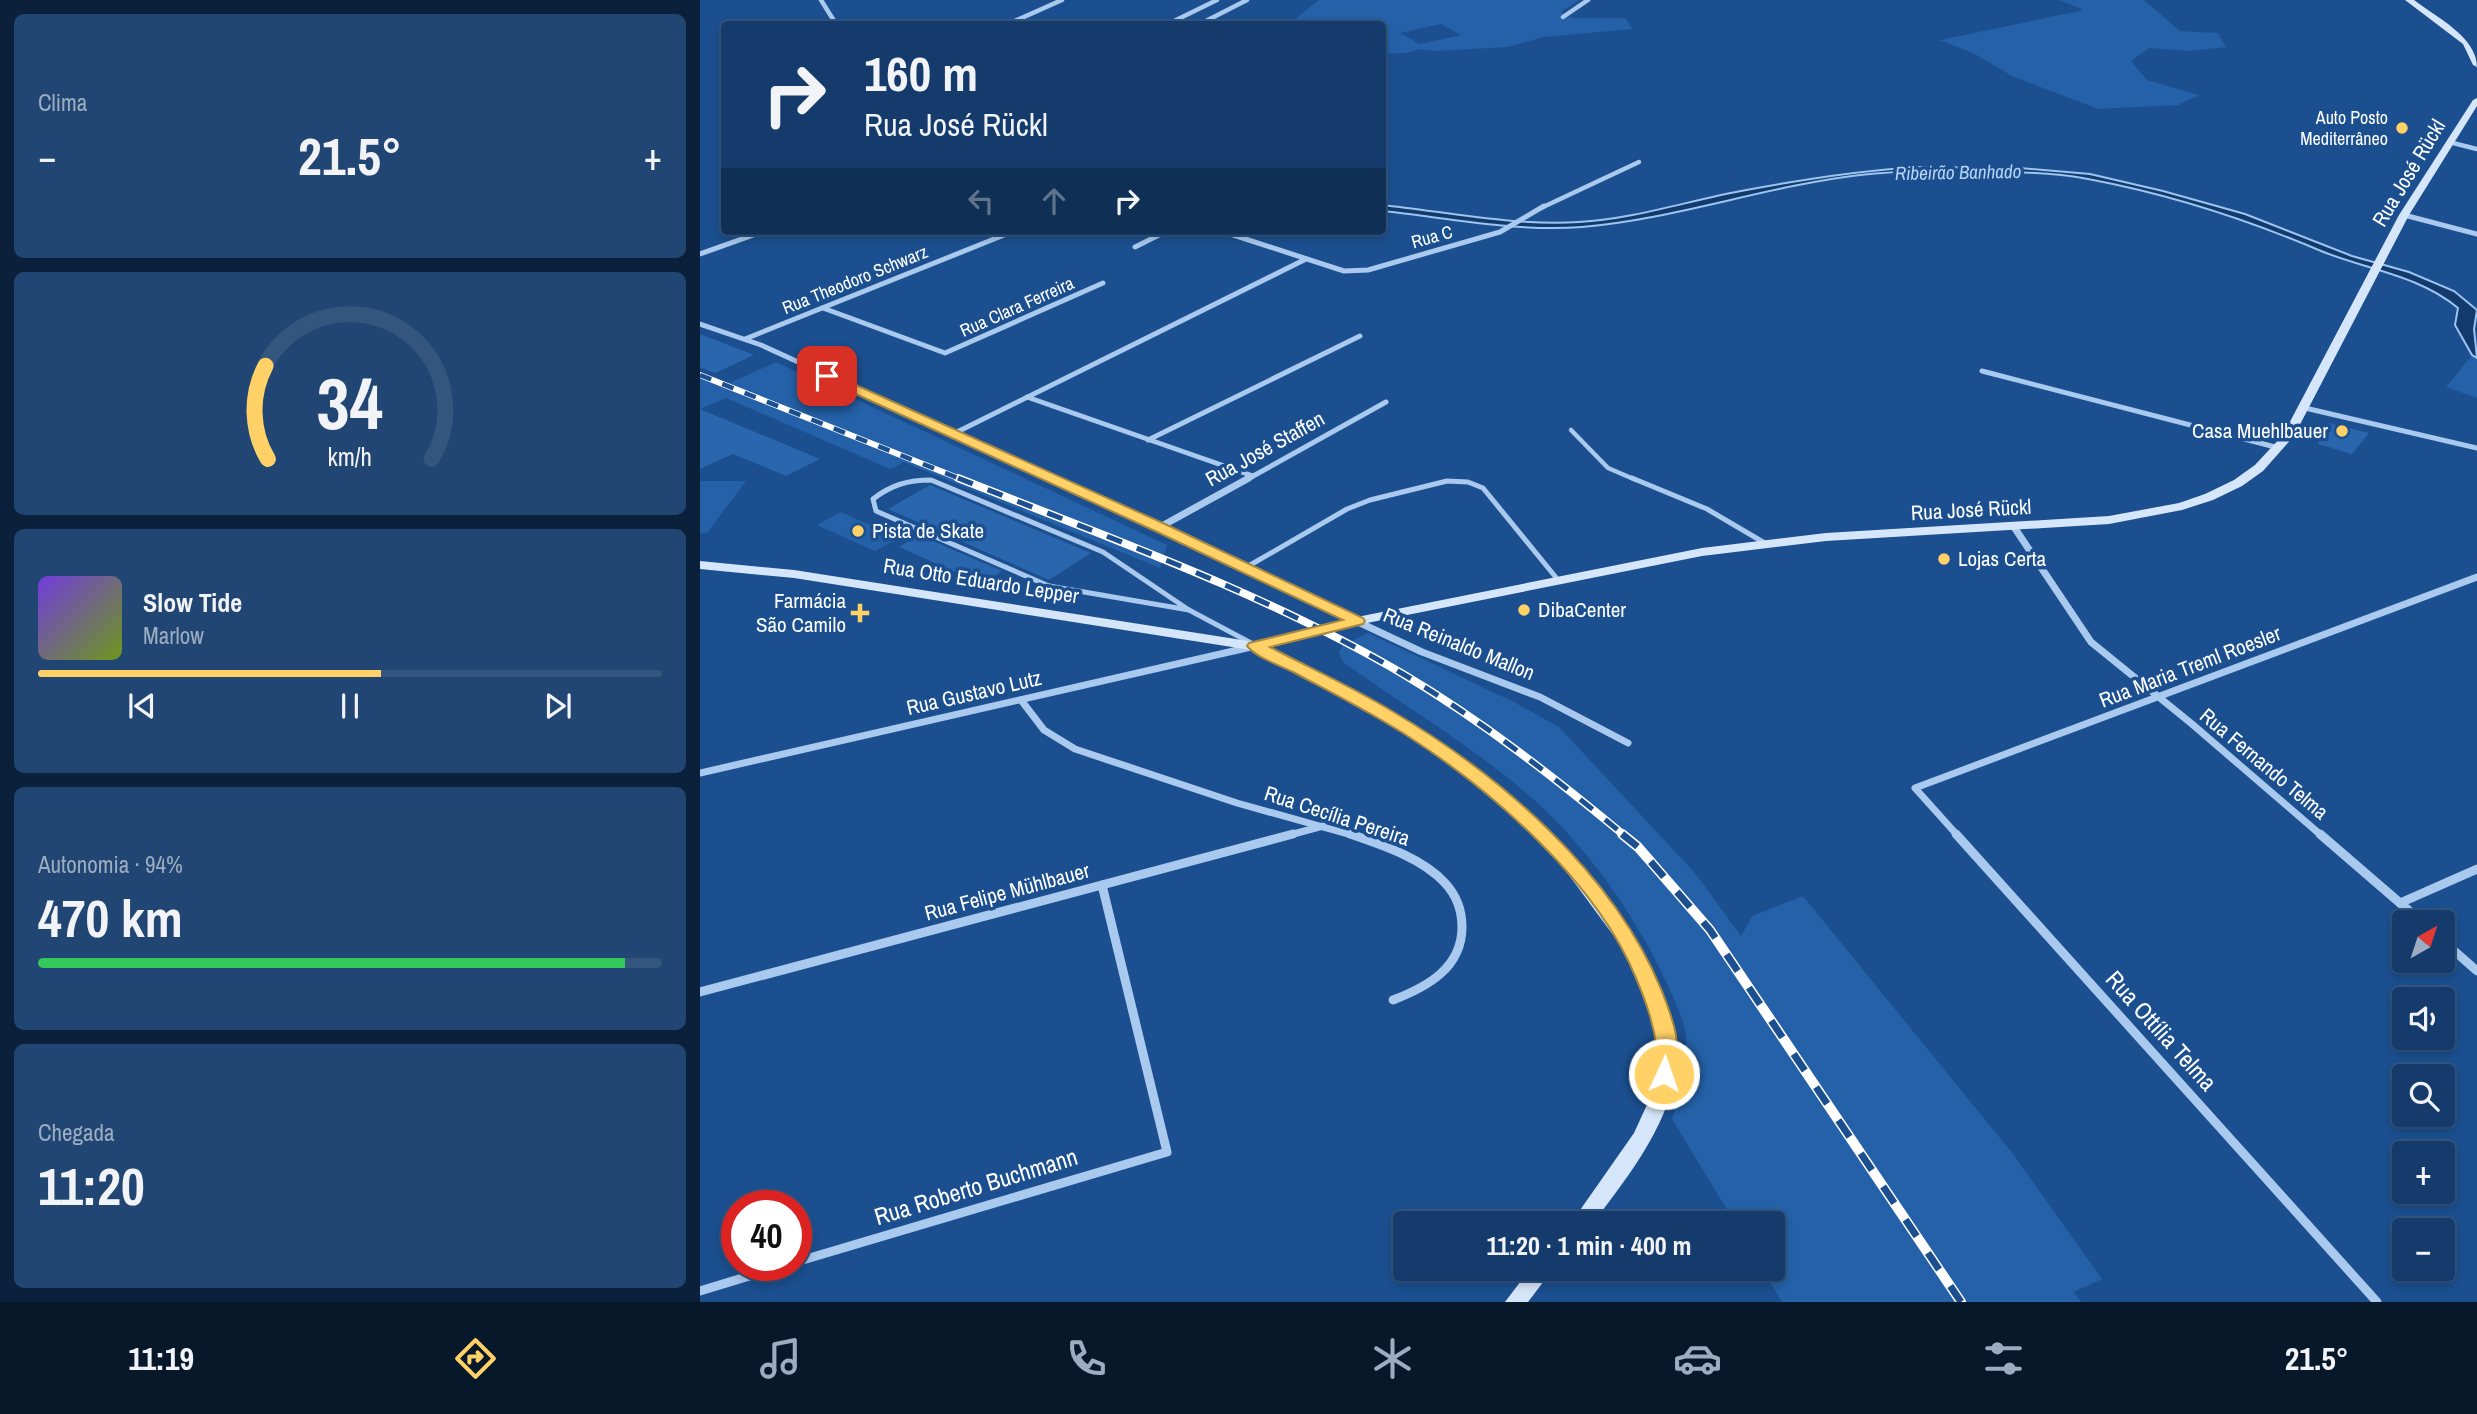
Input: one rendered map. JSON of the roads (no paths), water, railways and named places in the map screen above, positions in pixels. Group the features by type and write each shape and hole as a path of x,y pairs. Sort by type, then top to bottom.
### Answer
{"main road":[{"path":"2409,0 2449,28 2475,52 2477,65"},
{"name":"Rua José Rückl","path":"1255,646 1357,621 1654,560 1763,542 2109,520 2182,506 2238,483 2280,448 2305,408 2404,215 2477,100"},
{"name":"Rua Otto Eduardo Lepper","path":"700,565 808,576 1255,646"},
{"path":"1255,646 1385,714 1439,748 1484,783 1525,817 1566,859 1626,939 1645,975 1661,1016 1668,1054 1660,1096 1642,1137 1590,1211"},
{"path":"1515,1302 1533,1281"}],"street":[{"path":"821,0 834,21"},
{"path":"1015,21 1062,0"},
{"path":"1174,21 1217,0"},
{"path":"1206,21 1247,0"},
{"path":"1563,17 1588,0"},
{"path":"2449,142 2477,149"},
{"name":"Rua C","path":"1233,235 1345,271 1368,270 1509,228 1562,196 1639,162"},
{"path":"2404,215 2477,234"},
{"path":"700,254 753,235"},
{"name":"Rua Theodoro Schwarz","path":"745,339 1004,235"},
{"path":"1135,247 1159,235"},
{"path":"953,435 1307,259"},
{"name":"Rua Clara Ferreira","path":"823,307 945,353 1103,283"},
{"name":"Rua Reinaldo Mallon","path":"700,324 745,339 1160,527 1422,652 1540,697 1628,743"},
{"path":"1149,440 1360,336"},
{"path":"1982,371 2280,448"},
{"path":"1027,397 1253,476"},
{"name":"Rua José Staffen","path":"1160,527 1386,402"},
{"path":"2305,408 2477,448"},
{"name":"Rua Fernando Telma","path":"2014,527 2091,642 2408,910"},
{"name":"Rua Maria Treml Roesler","path":"1915,788 2477,577"},
{"name":"Rua Gustavo Lutz","path":"700,774 1255,646"},
{"name":"Rua Cecília Pereira","path":"1021,700 1034,723 1062,743 1238,803 1323,826 1393,849 1431,870 1455,893 1464,933 1459,952 1450,967 1433,982 1393,1000"},
{"name":"Rua Ottília Telma","path":"1915,788 2377,1302"},
{"name":"Rua Felipe Mühlbauer","path":"700,992 1323,826"},
{"path":"2400,903 2477,869"},
{"name":"Rua Roberto Buchmann","path":"812,1257 1167,1152 1102,885"},
{"path":"2455,952 2477,971"},
{"path":"700,1290 731,1281"}],"lane":[{"path":"1571,430 1608,468 1707,509 1763,542"},
{"path":"1189,610 1049,586 876,511 873,499 886,487 909,480 932,480 1103,552 1189,610 1255,646"},
{"path":"1245,568 1347,509 1370,500 1447,481 1468,482 1483,488 1558,580"}],"railway":[{"path":"700,375 963,480"},
{"path":"958,478 1185,568 1350,645 1403,674 1489,730 1625,836"},
{"path":"1622,834 1638,847 1710,930 1961,1302"}],"place":[{"name":"Auto Posto Mediterrâneo","path":"2402,128"},
{"name":"Casa Muehlbauer","path":"2342,431"},
{"name":"Pista de Skate","path":"858,531"},
{"name":"Lojas Certa","path":"1944,559"},
{"name":"DibaCenter","path":"1524,610"},
{"name":"Farmácia São Camilo","path":"860,613"}],"water label":[{"name":"Ribeirão Banhado","path":"1958,172"}]}
